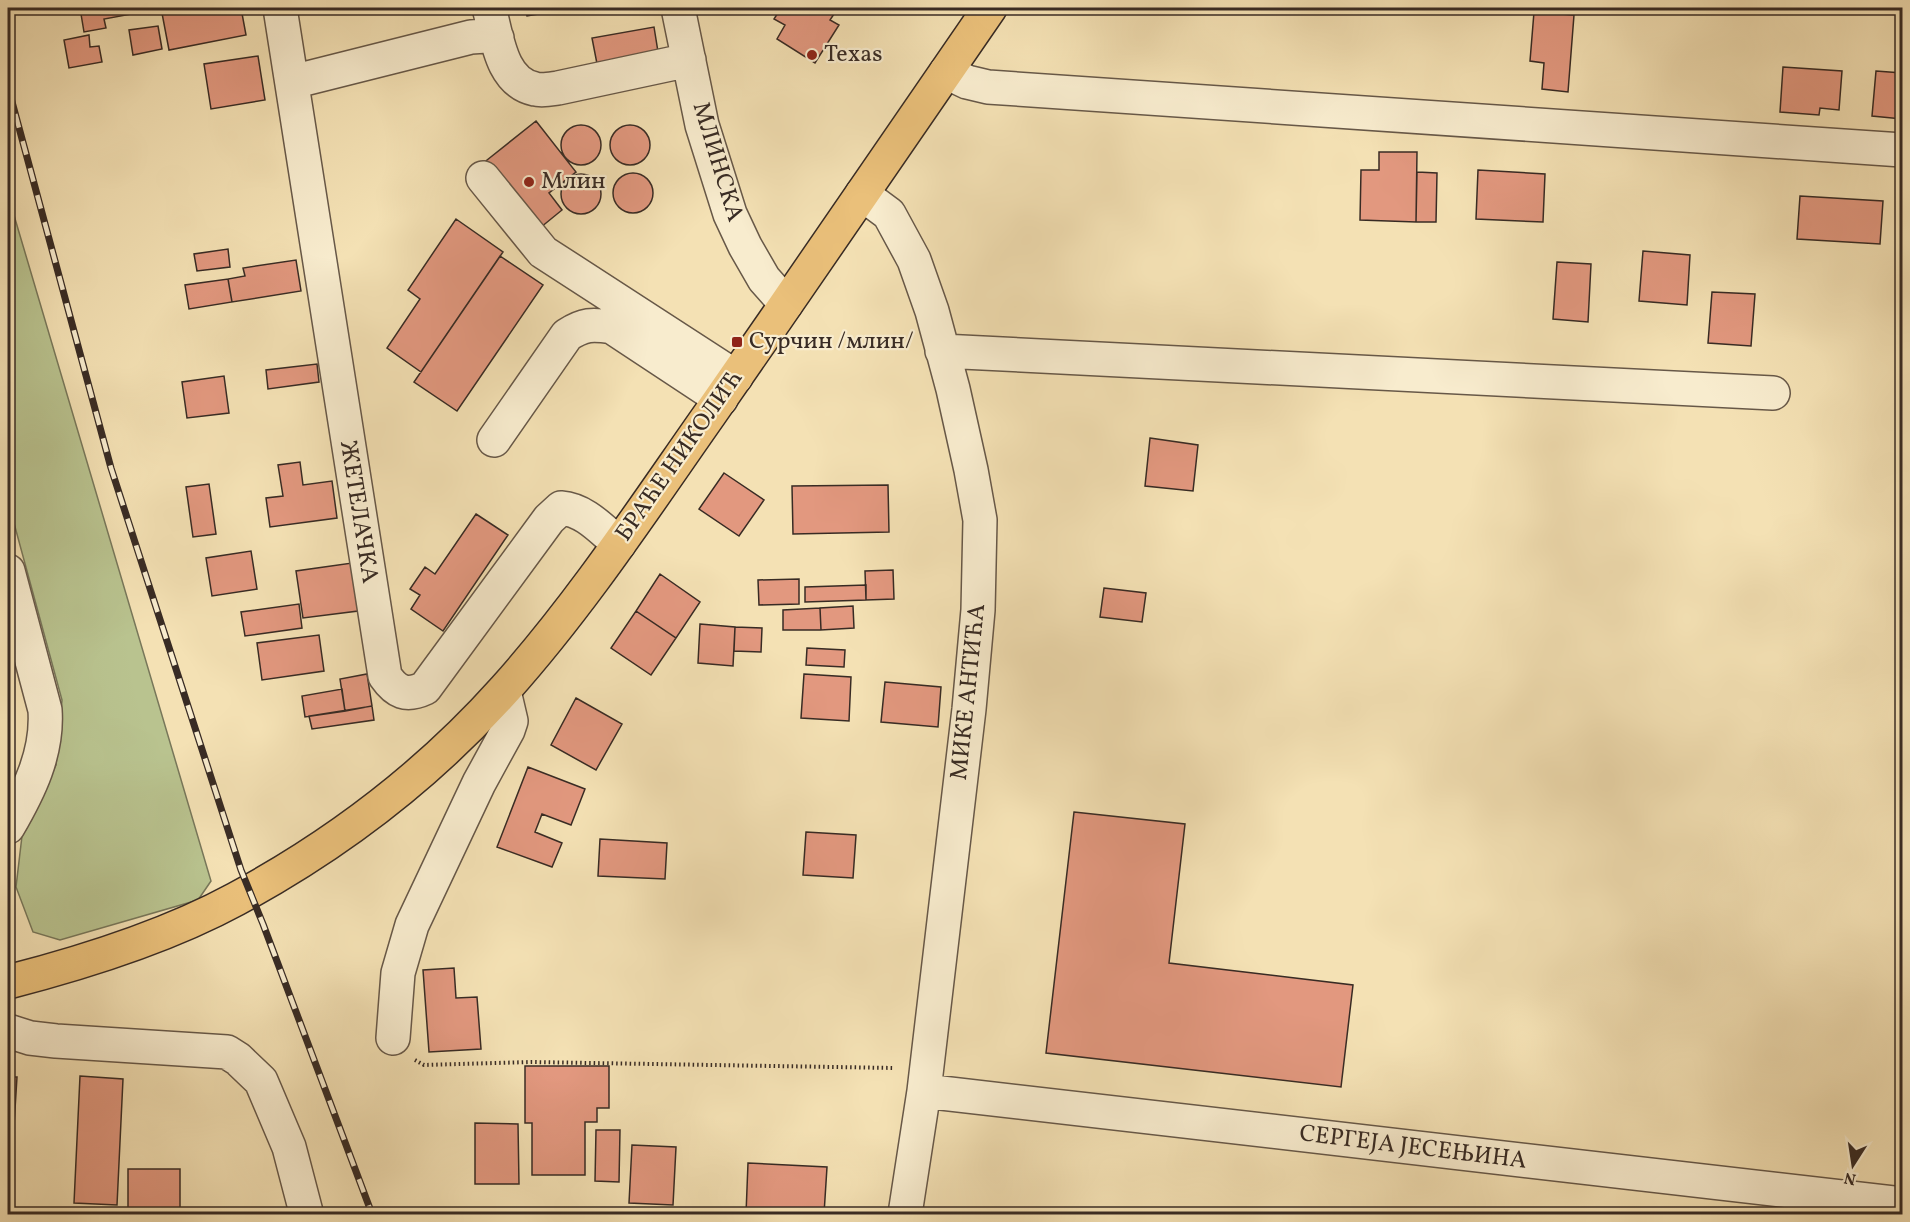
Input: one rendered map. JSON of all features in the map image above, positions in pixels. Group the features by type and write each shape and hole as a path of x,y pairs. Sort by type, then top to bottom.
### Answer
{"main road":[{"name":"БРАЋЕ НИКОЛИЋ","path":"8,982 139,941 233,901 297,864 384,804 467,730 504,691 565,617 619,544 990,8"}],"street":[{"name":"ЖЕТЕЛАЧКА","path":"280,8 382,663 390,683 394,688 409,693 425,688 549,519 561,508 583,513 619,544"},
{"name":"МЛИНСКА","path":"678,8 702,125 730,214 764,279 786,304"},
{"path":"292,82 471,37 486,36 493,22"},
{"path":"493,22 503,60 515,78 522,84 537,90 689,60"},
{"path":"946,72 967,82 988,87 1902,150"},
{"path":"483,178 543,252 728,388"},
{"name":"МИКЕ АНТИЋА","path":"862,194 889,214 914,260 932,310 971,470 980,520 978,610 969,709 925,1080 905,1215"},
{"path":"494,440 567,335 580,326 594,324 612,327 728,388"},
{"path":"942,351 1773,393"},
{"path":"8,571 45,710 46,731 42,753 30,785 8,827"},
{"path":"393,1038 398,973 412,925 435,873 508,730 511,721 504,691"},
{"path":"8,1031 30,1038 56,1041 227,1052 238,1059 261,1081 289,1147 306,1212"},
{"name":"СЕРГЕЈА ЈЕСЕЊИНА","path":"925,1080 1902,1204"}],"path":[{"path":"393,1038 406,1057 424,1065 531,1062 925,1080"}],"green space":[{"path":"8,195 211,881 198,900 60,940 33,932 16,887 22,836 56,765 62,700 8,501"}],"building":[{"path":"80,8 136,8 137,13 104,19 106,28 84,32"},
{"path":"161,8 241,8 246,35 169,50"},
{"path":"525,8 575,8 527,16"},
{"path":"781,8 838,8 830,20 839,25 815,63 777,39 785,25 774,19"},
{"path":"1534,12 1574,15 1568,92 1542,89 1544,63 1530,61"},
{"path":"158,26 162,49 133,55 129,30"},
{"path":"654,27 659,58 598,69 592,38"},
{"path":"89,35 90,47 99,46 102,62 69,68 64,40"},
{"path":"258,56 265,100 211,109 204,64"},
{"path":"1783,67 1842,71 1839,110 1820,108 1819,115 1780,112"},
{"path":"1876,71 1902,73 1902,119 1872,116"},
{"name":"Млин","path":"536,121 576,172 549,193 562,210 535,232 482,164"},
{"path":"581,125 595,131 601,145 595,159 581,165 567,159 561,145 567,131"},
{"path":"630,125 644,131 650,145 644,159 630,165 616,159 610,145 616,131"},
{"path":"1379,152 1417,152 1416,222 1360,220 1361,170 1379,170"},
{"path":"1478,170 1545,174 1543,222 1476,219"},
{"path":"1417,172 1437,173 1436,222 1416,222"},
{"path":"633,173 647,179 653,193 647,207 633,213 619,207 613,193 619,179"},
{"path":"581,174 589,175 595,180 600,186 600,202 595,208 589,213 581,214 573,213 567,208 562,202 561,194 562,186 567,180 573,175"},
{"path":"1800,196 1883,201 1880,244 1797,239"},
{"path":"456,219 503,252 421,372 387,348 420,299 408,290"},
{"path":"228,249 230,267 197,271 194,254"},
{"path":"1643,251 1690,255 1687,305 1639,301"},
{"path":"500,256 543,285 457,411 414,382"},
{"path":"296,260 301,291 232,302 228,279 245,276 243,268"},
{"path":"1557,262 1591,264 1588,322 1553,319"},
{"path":"228,279 232,302 189,309 185,285"},
{"path":"1712,292 1755,294 1751,346 1708,343"},
{"path":"317,364 319,382 268,389 266,370"},
{"path":"224,376 229,413 187,418 182,382"},
{"path":"1150,438 1198,445 1193,491 1145,486"},
{"path":"300,462 303,485 332,481 337,518 270,527 266,498 283,496 278,465"},
{"path":"724,473 764,500 739,536 699,509"},
{"path":"209,484 216,534 193,537 186,487"},
{"path":"888,485 889,532 793,534 792,486"},
{"path":"476,514 508,535 443,631 411,609 420,595 410,589 425,567 435,574"},
{"path":"251,551 257,589 212,596 206,558"},
{"path":"352,563 358,611 303,618 296,571"},
{"path":"893,570 894,599 866,600 865,571"},
{"path":"660,574 700,602 676,638 636,611"},
{"path":"799,579 799,604 759,605 758,580"},
{"path":"866,585 866,600 805,602 805,587"},
{"path":"1104,588 1146,593 1142,622 1100,617"},
{"path":"299,604 302,628 245,636 241,612"},
{"path":"853,606 854,628 821,630 820,608"},
{"path":"820,608 821,630 783,630 783,610"},
{"path":"636,611 676,638 651,675 611,648"},
{"path":"700,624 735,627 733,666 698,663"},
{"path":"735,627 762,628 761,652 734,651"},
{"path":"319,635 324,671 262,680 257,643"},
{"path":"807,648 845,650 844,667 806,665"},
{"path":"367,674 372,706 345,711 340,679"},
{"path":"804,674 851,677 849,721 801,718"},
{"path":"885,682 941,687 938,727 881,722"},
{"path":"342,689 345,711 305,717 302,696"},
{"path":"576,698 622,724 596,770 551,745"},
{"path":"372,706 374,720 312,729 309,716"},
{"path":"528,767 585,789 571,825 542,814 535,832 562,843 552,867 497,847"},
{"path":"1074,812 1185,824 1169,963 1353,985 1341,1087 1046,1053"},
{"path":"806,832 856,835 853,878 803,875"},
{"path":"600,839 667,843 665,879 598,876"},
{"path":"454,968 456,998 477,997 481,1049 429,1052 423,970"},
{"path":"525,1066 609,1066 609,1108 597,1108 597,1122 585,1122 585,1175 532,1175 532,1123 525,1123"},
{"path":"80,1076 123,1079 117,1205 74,1203"},
{"path":"8,1077 17,1077 14,1125 8,1124"},
{"path":"475,1123 518,1124 519,1184 475,1184"},
{"path":"8,1124 14,1125 9,1192 8,1192"},
{"path":"596,1130 620,1130 619,1182 595,1181"},
{"path":"632,1145 676,1147 673,1205 629,1203"},
{"path":"748,1163 827,1167 824,1214 746,1214"},
{"path":"128,1169 180,1169 180,1214 128,1214"}],"railway":[{"path":"8,87 111,468 241,870 372,1214"}],"place":[{"name":"Texas","path":"812,55"},
{"name":"Млин","path":"529,182"},
{"name":"Сурчин /млин/","path":"737,342"}]}
